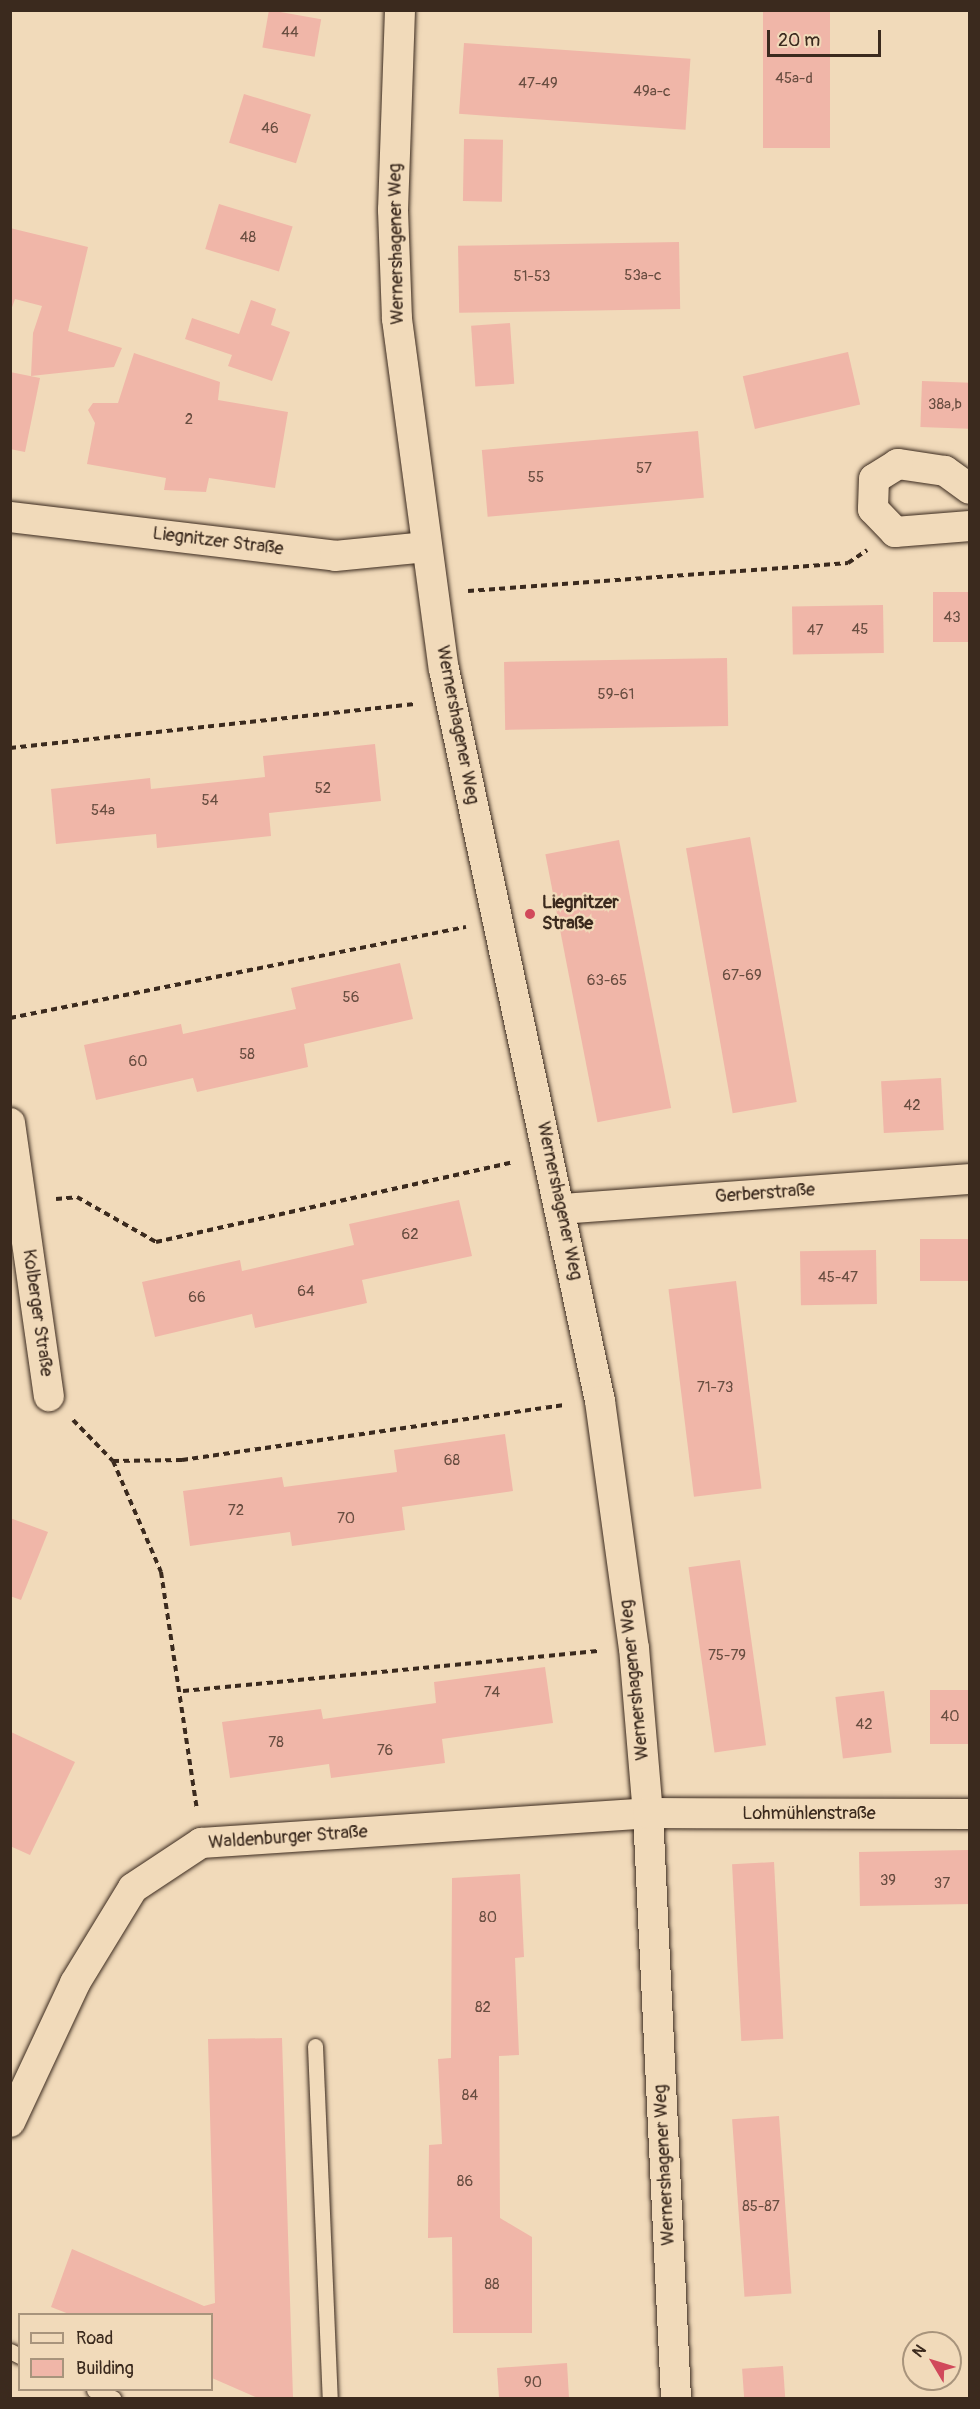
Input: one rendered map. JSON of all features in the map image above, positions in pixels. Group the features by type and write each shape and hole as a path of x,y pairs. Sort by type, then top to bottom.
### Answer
{"street":[{"name":"Wernershagener Weg","path":"400,10 393,210 397,319 427,547 451,700 600,1401 634,1648 648,1814 676,2398"},
{"path":"969,489 945,471 898,464 874,479 873,509 895,532 969,526"},
{"name":"Liegnitzer Straße","path":"10,517 335,556 427,547"},
{"name":"Kolberger Straße","path":"10,1123 49,1396"},
{"name":"Gerberstraße","path":"561,1209 969,1179"},
{"name":"Lohmühlenstraße","path":"648,1814 969,1814"},
{"name":"Waldenburger Straße","path":"10,2122 75,1983 133,1888 201,1843 648,1814"}],"lane":[{"path":"315,2046 330,2398"},
{"path":"96,2391 113,2398"}],"path":[{"path":"434,595 848,563 895,532"},
{"path":"10,748 451,700"},
{"path":"10,1018 499,921"},
{"path":"22,1203 76,1197 156,1242 549,1154"},
{"path":"49,1396 113,1461 161,1572 183,1691 201,1843"},
{"path":"113,1461 182,1461 600,1401"},
{"path":"183,1691 634,1648"}],"building":[{"path":"269,10 321,19 315,57 262,47"},
{"path":"763,10 830,10 830,148 763,148"},
{"path":"464,43 690,59 685,130 459,114"},
{"path":"244,94 311,114 296,163 229,143"},
{"path":"464,139 503,140 502,202 463,201"},
{"path":"219,204 293,227 279,271 205,249"},
{"path":"10,228 88,247 68,331 122,348 114,367 31,376 33,333 42,306 15,299 10,313"},
{"path":"679,242 680,309 459,313 458,246"},
{"path":"251,300 276,309 271,325 290,332 272,381 228,366 232,355 185,339 192,318 239,334"},
{"path":"510,323 514,384 475,387 471,326"},
{"path":"848,352 860,405 755,429 743,376"},
{"path":"134,353 220,382 218,400 288,412 275,488 209,478 206,492 164,490 166,478 87,464 95,423 88,410 93,403 118,403"},
{"path":"10,372 40,378 25,452 10,449"},
{"path":"922,381 970,383 968,429 920,427"},
{"path":"698,431 704,498 488,517 482,450"},
{"path":"933,592 970,592 970,642 933,642"},
{"path":"883,605 884,653 793,655 792,607"},
{"path":"727,658 728,726 505,730 504,662"},
{"path":"375,744 381,801 269,813 271,836 157,848 156,834 56,844 51,789 150,778 151,789 265,777 263,756"},
{"path":"750,837 797,1102 733,1113 686,848"},
{"path":"619,840 671,1108 597,1122 545,854"},
{"path":"400,963 413,1019 304,1044 308,1067 197,1092 193,1078 96,1100 84,1045 181,1024 183,1034 296,1009 291,988"},
{"path":"941,1078 944,1130 884,1133 881,1081"},
{"path":"459,1200 472,1256 362,1280 367,1303 255,1328 252,1314 155,1337 142,1282 240,1260 242,1271 354,1245 349,1224"},
{"path":"920,1239 970,1239 970,1281 920,1281"},
{"path":"876,1250 877,1304 801,1305 800,1251"},
{"path":"736,1281 761,1488 694,1497 669,1289"},
{"path":"505,1434 513,1491 402,1507 405,1530 292,1546 290,1532 190,1546 183,1491 282,1477 284,1487 397,1472 394,1450"},
{"path":"10,1518 48,1532 21,1600 10,1596"},
{"path":"740,1560 766,1745 715,1752 689,1567"},
{"path":"545,1667 553,1723 442,1739 445,1763 331,1778 329,1764 230,1778 222,1722 321,1709 323,1719 436,1703 434,1682"},
{"path":"930,1690 970,1690 970,1744 930,1744"},
{"path":"884,1691 892,1753 843,1759 835,1697"},
{"path":"11,1732 75,1762 30,1855 10,1846"},
{"path":"969,1850 970,1904 860,1906 859,1852"},
{"path":"774,1862 783,2039 741,2041 732,1864"},
{"path":"520,1874 524,1957 515,1958 519,2055 499,2056 500,2218 532,2237 532,2333 453,2333 452,2237 428,2238 429,2145 442,2144 438,2059 451,2058 452,1878"},
{"path":"282,2038 293,2398 258,2398 213,2378 213,2313 66,2313 51,2307 72,2249 204,2306 215,2303 208,2039"},
{"path":"779,2116 791,2294 745,2297 732,2119"},
{"path":"567,2363 569,2398 499,2398 497,2368"},
{"path":"783,2366 785,2398 744,2398 742,2369"}],"place":[{"name":"Liegnitzer Straße","path":"530,914"}]}
